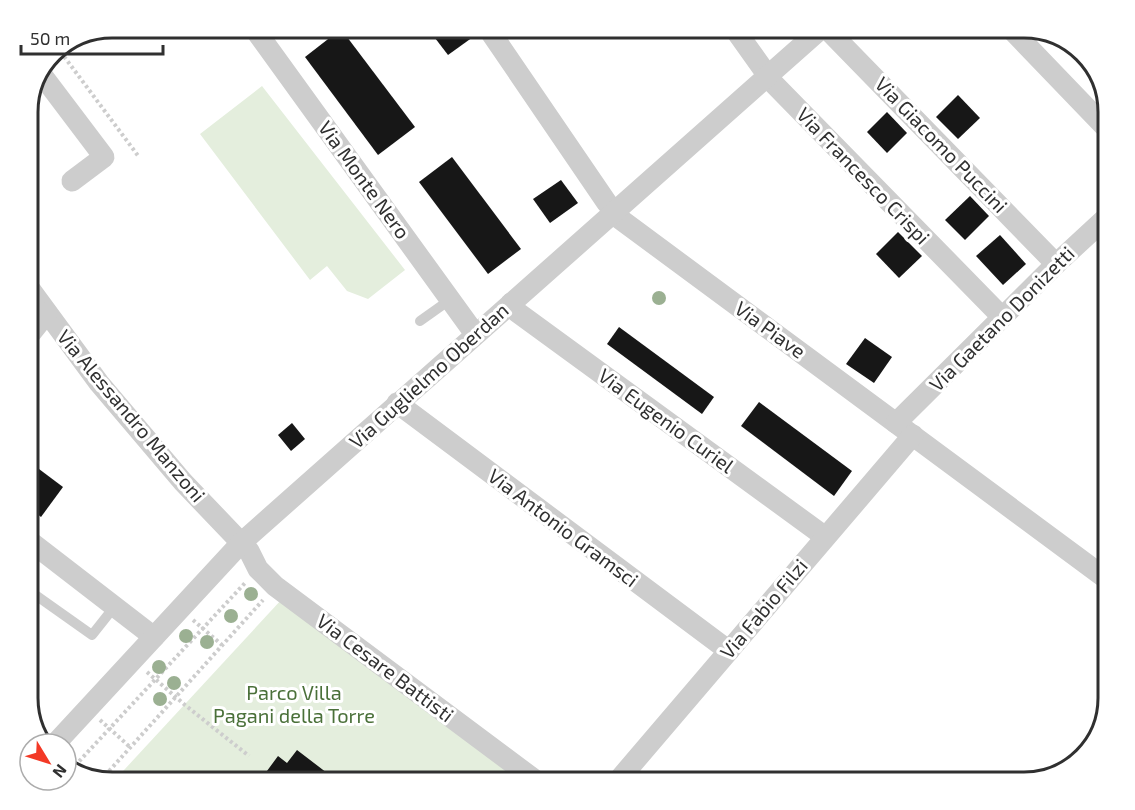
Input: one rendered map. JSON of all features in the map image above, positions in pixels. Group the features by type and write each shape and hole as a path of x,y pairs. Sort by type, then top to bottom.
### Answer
{"street":[{"name":"Via Monte Nero","path":"261,38 475,334"},
{"name":"Via Piave","path":"495,38 620,219 1098,573"},
{"name":"Via Francesco Crispi","path":"741,38 767,76 1002,317"},
{"name":"Via Guglielmo Oberdan","path":"66,732 241,543 811,38"},
{"name":"Via Giacomo Puccini","path":"835,38 1056,264"},
{"path":"1020,38 1098,120"},
{"path":"45,79 104,157 72,181"},
{"name":"Via Gaetano Donizetti","path":"904,429 1002,317 1098,225"},
{"name":"Via Alessandro Manzoni","path":"38,300 99,383 183,482 241,543"},
{"name":"Via Eugenio Curiel","path":"511,303 517,312 825,536"},
{"path":"38,324 47,313"},
{"name":"Via Antonio Gramsci","path":"398,403 729,651"},
{"name":"Via Fabio Filzi","path":"625,772 825,536 904,429"},
{"name":"Via Cesare Battisti","path":"241,543 258,569 275,586 524,772"},
{"path":"38,556 115,606 154,637"}],"lane":[{"path":"420,321 451,299"},
{"path":"38,597 92,635 115,606"}],"path":[{"path":"63,56 139,158"},
{"path":"78,762 258,569"},
{"path":"109,772 275,586"},
{"path":"180,609 222,645"},
{"path":"133,660 249,756"},
{"path":"88,709 131,748"}],"green space":[{"path":"262,86 405,270 368,299 347,291 327,266 310,280 200,134"},
{"name":"Parco Villa Pagani della Torre","path":"282,599 514,772 122,772"}],"building":[{"path":"329,38 348,38 415,127 378,155 305,57"},
{"path":"435,38 472,38 448,55"},
{"path":"958,95 980,118 958,139 936,117"},
{"path":"887,112 907,133 887,153 867,132"},
{"path":"452,157 521,249 488,274 419,182"},
{"path":"561,180 578,203 550,223 533,199"},
{"path":"970,196 989,216 965,240 945,220"},
{"path":"898,232 922,256 899,278 876,254"},
{"path":"1000,235 1026,264 1003,285 976,256"},
{"path":"619,327 714,397 702,414 607,344"},
{"path":"865,338 892,357 874,383 846,364"},
{"path":"759,402 852,471 834,496 741,426"},
{"path":"292,423 305,439 291,451 278,435"},
{"path":"38,468 63,487 41,517 38,515"},
{"path":"297,750 326,772 266,772 278,756 287,763"}]}
